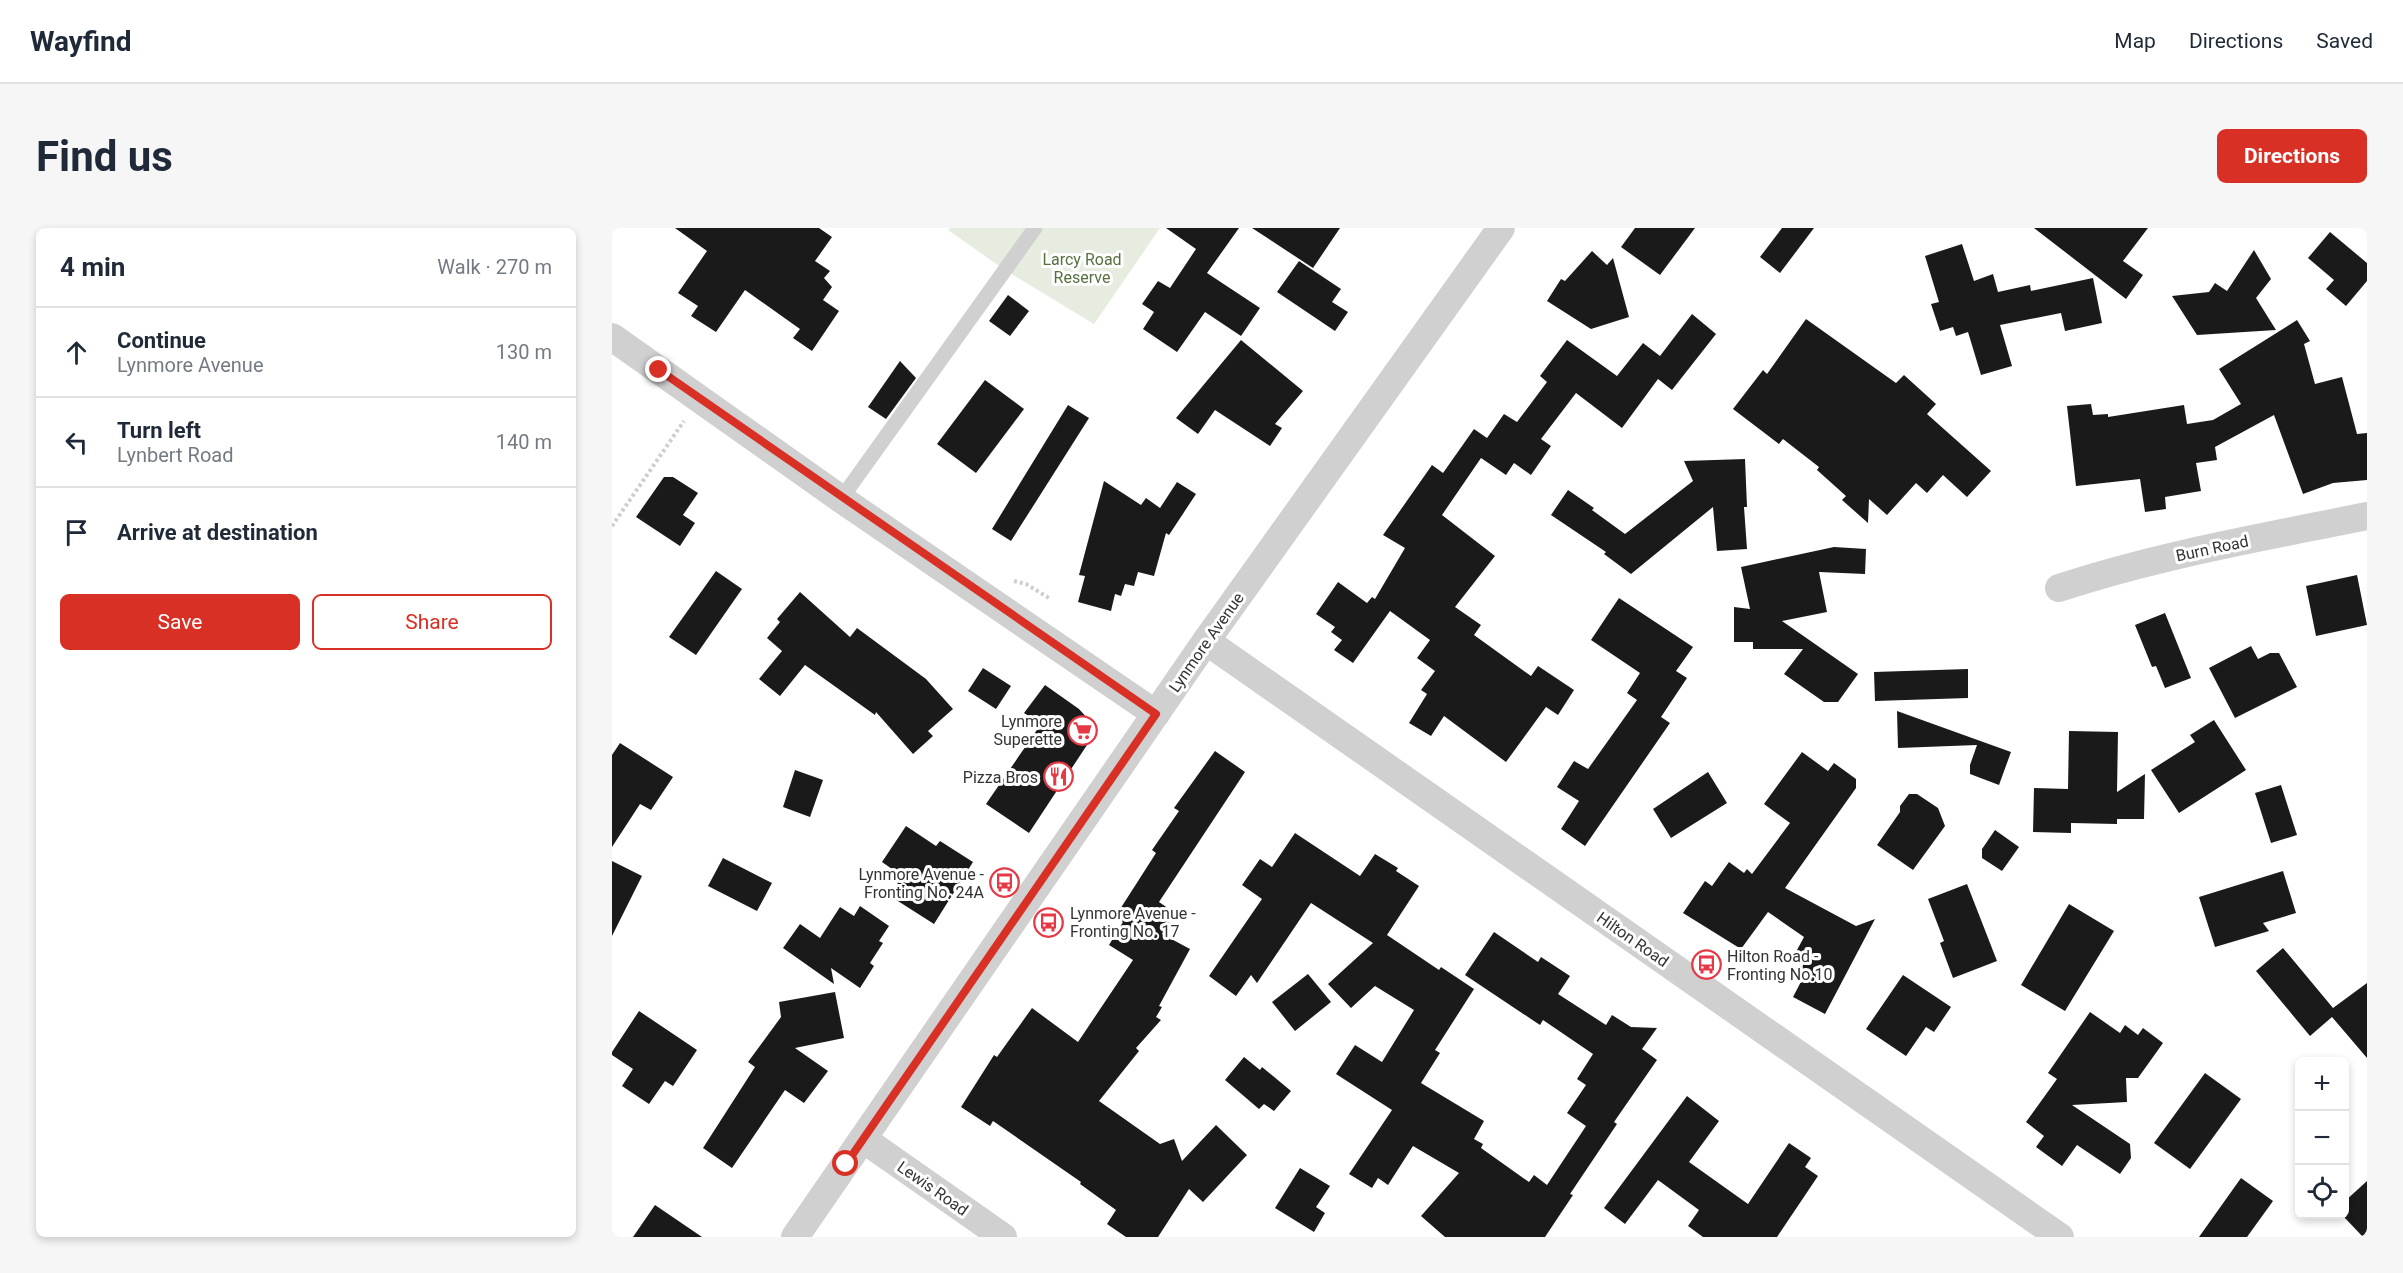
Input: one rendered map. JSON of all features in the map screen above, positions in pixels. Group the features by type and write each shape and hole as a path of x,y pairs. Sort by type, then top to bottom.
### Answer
{"street":[{"name":"Lynmore Avenue","path":"795,1237 1206,641 1501,228"},
{"path":"612,337 842,499 1156,714"},
{"name":"Burn Road","path":"2059,588 2170,556 2367,516"},
{"name":"Hilton Road","path":"1206,641 2060,1237"},
{"name":"Lewis Road","path":"863,1140 1003,1237"}],"lane":[{"path":"842,499 1035,228"}],"path":[{"path":"612,526 687,416"}],"green space":[{"name":"Larcy Road Reserve","path":"950,228 1160,228 1094,324 1005,270 948,230"}],"building":[{"path":"675,228 819,228 832,237 815,261 830,271 824,278 832,287 823,300 839,311 812,351 793,338 800,329 745,290 716,332 691,316 698,306 678,293 707,251"},
{"path":"1166,228 1239,228 1207,273 1260,308 1241,336 1205,312 1177,352 1143,329 1154,312 1142,304 1158,281 1170,288 1196,249"},
{"path":"1252,228 1340,228 1313,268"},
{"path":"1635,228 1695,228 1660,275 1621,247"},
{"path":"1782,228 1814,228 1780,273 1760,257"},
{"path":"2034,228 2148,228 2123,261 2143,275 2126,299"},
{"path":"2330,232 2367,263 2367,281 2346,306 2326,289 2334,280 2308,258"},
{"path":"1962,244 1974,281 1993,274 1998,292 2030,285 2031,291 2093,278 2102,323 2065,331 2061,313 2000,325 2012,366 1981,375 1968,332 1956,336 1953,327 1940,331 1931,304 1939,302 1925,256"},
{"path":"2254,250 2271,279 2256,298 2276,330 2197,335 2172,296 2209,292 2215,283 2227,291"},
{"path":"1592,251 1607,265 1613,258 1629,317 1591,329 1547,301 1561,279 1565,281"},
{"path":"1299,261 1341,289 1332,302 1348,312 1335,331 1277,292"},
{"path":"1008,295 1029,311 1010,336 989,321"},
{"path":"1692,314 1716,334 1672,390 1658,379 1622,428 1576,393 1541,439 1551,446 1531,475 1514,463 1506,475 1481,458 1442,515 1495,556 1455,607 1481,625 1474,635 1531,676 1538,666 1574,690 1558,715 1546,707 1506,762 1444,716 1431,736 1409,723 1427,694 1421,690 1435,671 1417,658 1430,640 1390,611 1353,663 1334,650 1342,640 1331,632 1335,627 1316,614 1338,582 1367,603 1372,597 1375,599 1405,548 1383,535 1432,465 1443,473 1474,429 1487,438 1504,414 1517,422 1547,382 1540,376 1567,340 1617,376 1643,343 1660,356"},
{"path":"1806,319 1896,383 1904,375 1936,404 1927,414 1991,471 1967,497 1943,475 1927,493 1916,483 1887,515 1869,499 1868,523 1842,500 1846,496 1817,470 1819,467 1783,439 1779,444 1733,409 1763,370 1767,374"},
{"path":"2297,320 2310,341 2304,344 2315,384 2342,377 2357,434 2367,433 2367,480 2333,483 2303,494 2274,415 2215,447 2217,460 2196,463 2201,491 2165,497 2166,509 2145,512 2140,479 2076,486 2067,406 2091,404 2093,415 2108,414 2108,417 2184,405 2187,424 2213,420 2241,404 2219,369"},
{"path":"1241,340 1303,391 1275,424 1282,428 1270,446 1215,410 1198,434 1176,418"},
{"path":"900,361 916,378 886,419 868,407"},
{"path":"985,380 1024,409 976,473 937,444"},
{"path":"1068,405 1089,418 1011,541 992,529"},
{"path":"1745,459 1747,507 1744,507 1747,549 1717,551 1713,507 1631,574 1604,554 1606,552 1551,515 1568,490 1625,534 1693,481 1684,461"},
{"path":"664,477 673,477 698,493 683,515 695,523 680,546 636,517"},
{"path":"1104,481 1141,505 1146,498 1160,508 1177,482 1196,494 1169,535 1166,533 1154,576 1138,572 1134,586 1125,584 1121,596 1115,594 1111,611 1078,602 1085,576 1079,575"},
{"path":"1834,547 1866,549 1865,574 1819,572 1827,612 1782,621 1858,674 1838,702 1824,702 1784,674 1803,649 1753,649 1753,642 1734,642 1734,607 1750,609 1741,567"},
{"path":"716,571 742,589 696,655 669,637"},
{"path":"2357,575 2367,625 2316,636 2306,586"},
{"path":"800,592 850,637 857,628 926,679 953,709 928,731 933,736 913,754 876,712 875,715 805,665 780,696 759,679 782,651 767,638 780,622 777,619"},
{"path":"1619,598 1693,647 1676,671 1687,678 1661,717 1670,723 1585,846 1561,829 1579,801 1557,787 1574,761 1588,769 1637,700 1627,693 1640,673 1591,640"},
{"path":"2165,613 2191,678 2165,688 2156,666 2152,667 2135,625"},
{"path":"2251,646 2258,659 2270,653 2279,653 2297,687 2235,718 2209,668"},
{"path":"983,668 1011,686 996,709 968,691"},
{"path":"1968,669 1968,698 1875,701 1874,672"},
{"path":"1045,685 1079,709 1089,720 1091,733 1087,745 1029,833 986,804 1041,724 1024,713"},
{"path":"1897,711 2011,752 1999,785 1970,774 1970,765 1977,745 1898,748"},
{"path":"2214,720 2246,770 2179,813 2151,770 2195,742 2190,735"},
{"path":"2069,731 2118,732 2117,792 2145,774 2144,819 2117,819 2117,824 2071,823 2071,833 2033,832 2034,788 2068,789"},
{"path":"620,743 673,777 651,810 640,804 612,847 612,755"},
{"path":"1215,751 1245,772 1159,902 1175,913 1162,934 1190,949 1159,1006 1162,1007 1156,1017 1161,1020 1136,1048 1139,1051 1099,1101 1160,1144 1174,1139 1182,1161 1216,1125 1247,1155 1203,1202 1189,1189 1158,1237 1126,1237 1107,1224 1116,1210 1080,1184 1081,1182 993,1121 990,1126 961,1107 994,1055 997,1057 1032,1008 1078,1042 1133,960 1109,945 1123,922 1115,917 1156,853 1152,850 1179,811 1174,808"},
{"path":"1802,752 1828,771 1834,763 1856,779 1856,788 1785,888 1856,926 1875,919 1825,1014 1793,997 1806,972 1801,969 1808,956 1797,950 1804,937 1768,912 1741,949 1683,913 1705,881 1712,886 1729,862 1744,873 1747,869 1752,874 1790,823 1764,804"},
{"path":"795,770 823,780 810,817 783,807"},
{"path":"1708,772 1727,803 1671,838 1653,809"},
{"path":"2281,785 2297,835 2271,843 2255,793"},
{"path":"1909,794 1917,794 1938,808 1945,826 1913,870 1877,845 1900,812 1900,806"},
{"path":"906,826 936,846 940,841 973,862 934,924 890,896 902,876 882,862"},
{"path":"1995,830 2019,847 2002,871 1982,858 1982,849"},
{"path":"1295,833 1360,876 1375,854 1398,868 1396,871 1419,886 1387,935 1439,970 1441,967 1474,989 1435,1050 1440,1053 1421,1083 1484,1121 1474,1139 1483,1144 1481,1148 1529,1182 1534,1175 1547,1185 1586,1126 1567,1113 1586,1085 1577,1079 1593,1054 1543,1020 1540,1025 1465,975 1494,932 1538,962 1541,957 1570,976 1558,994 1606,1025 1612,1015 1631,1027 1657,1028 1642,1049 1657,1060 1614,1122 1617,1124 1570,1194 1573,1195 1545,1237 1445,1237 1421,1216 1459,1173 1413,1146 1388,1185 1378,1178 1372,1188 1349,1174 1392,1110 1336,1074 1355,1045 1382,1062 1414,1010 1375,986 1351,1008 1328,984 1373,943 1311,903 1257,983 1251,975 1236,996 1209,976 1262,899 1242,885 1260,859 1272,867"},
{"path":"723,858 772,883 757,911 708,886"},
{"path":"612,861 642,876 612,936"},
{"path":"2283,871 2296,913 2263,923 2269,931 2215,947 2199,897"},
{"path":"1967,884 1997,961 1953,978 1940,943 1944,941 1928,899"},
{"path":"2069,904 2114,931 2065,1011 2021,985"},
{"path":"860,906 889,926 879,941 883,943 870,963 874,966 860,988 831,968 834,984 783,948 800,924 820,938 840,907 854,916"},
{"path":"2283,948 2333,1008 2367,983 2367,1058 2332,1017 2310,1036 2256,971"},
{"path":"1308,974 1331,1002 1295,1031 1272,1002"},
{"path":"1903,975 1951,1007 1934,1032 1926,1027 1906,1056 1866,1029"},
{"path":"835,992 844,1038 795,1048 828,1071 804,1103 785,1090 732,1168 703,1148 755,1067 748,1062 781,1017 779,1002"},
{"path":"639,1011 697,1050 673,1086 665,1081 649,1104 622,1086 633,1069 612,1055"},
{"path":"2090,1012 2120,1033 2125,1025 2138,1035 2143,1028 2163,1043 2138,1078 2126,1078 2127,1102 2072,1105 2130,1144 2131,1158 2120,1174 2077,1145 2062,1166 2036,1147 2044,1136 2026,1122 2057,1079 2048,1073"},
{"path":"1244,1057 1260,1070 1262,1067 1291,1091 1274,1111 1264,1104 1259,1109 1225,1080"},
{"path":"2205,1073 2241,1099 2190,1169 2154,1143"},
{"path":"1687,1096 1719,1121 1689,1162 1748,1204 1789,1143 1811,1158 1805,1167 1818,1176 1777,1237 1703,1237 1688,1226 1699,1210 1658,1180 1625,1224 1604,1208"},
{"path":"1300,1168 1330,1186 1316,1207 1325,1213 1314,1232 1275,1208"},
{"path":"2241,1178 2273,1201 2247,1237 2199,1237"},
{"path":"2367,1181 2367,1237 2363,1237 2346,1219 2349,1219 2349,1197"},
{"path":"655,1205 702,1237 633,1237"}],"place":[{"name":"Lynmore Superette","path":"1083,730"},
{"name":"Pizza Bros","path":"1059,777"},
{"name":"Lynmore Avenue - Fronting No. 24A","path":"1005,883"},
{"name":"Lynmore Avenue - Fronting No. 17","path":"1049,922"},
{"name":"Hilton Road - Fronting No.10","path":"1706,965"}],"route":[{"path":"659,370 842,499 1156,714 846,1164"}]}
